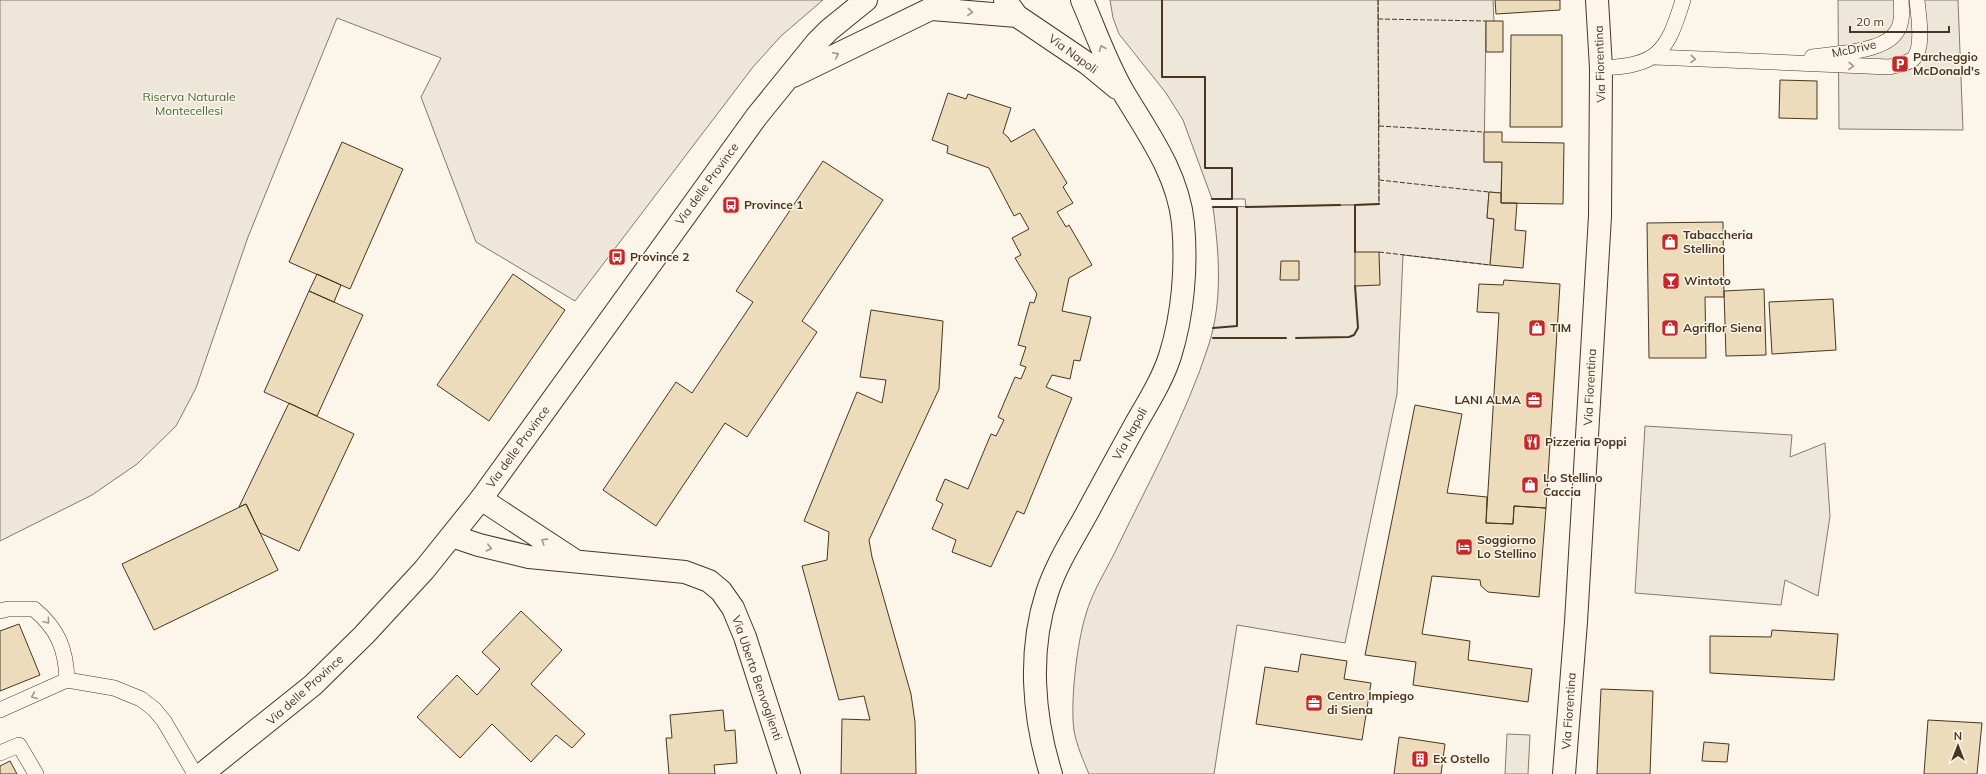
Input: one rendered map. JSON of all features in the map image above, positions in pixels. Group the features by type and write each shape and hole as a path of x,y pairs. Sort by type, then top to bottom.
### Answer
{"main road":[{"name":"Via delle Province","path":"202,774 314,685 364,635 452,536 481,499 700,193 757,116 829,30 866,0"},
{"name":"Via Napoli","path":"1051,774 1041,735 1035,694 1038,634 1047,594 1066,551 1161,378 1177,330 1181,302 1184,248 1180,207 1174,184 1164,161 1142,120 1125,95 1110,67 1082,0"},
{"name":"Via Fiorentina","path":"1564,774 1576,622 1600,216 1601,68 1597,0"},
{"name":"Via delle Province","path":"788,78 940,4"},
{"name":"Via Napoli","path":"940,4 1011,8 1088,64 1125,95"},
{"name":"Via Uberto Benvoglienti","path":"481,499 577,561"},
{"name":"Via Uberto Benvoglienti","path":"452,536 479,545 529,557 685,572 709,581 721,591 733,608 745,637 789,774"}],"lane":[{"path":"1654,57 1665,47 1683,0"},
{"name":"McDrive","path":"1776,63 1852,51 1887,41 1898,31 1902,19 1901,0"},
{"path":"1601,68 1631,65 1654,57 1889,67 1903,64 1914,58 1918,48 1920,37 1917,0"},
{"path":"0,611 8,609 34,609 48,620 60,641 67,660 67,680"},
{"path":"0,710 67,680 114,688 141,699 154,709 164,721 195,774"},
{"path":"0,753 19,745 36,774"}],"green space":[{"name":"Riserva Naturale Montecellesi","path":"0,0 823,0 781,36 753,67 575,301 476,242 421,97 441,58 337,18 248,237 196,388 176,426 137,464 92,495 0,541"},
{"path":"1110,0 1162,0 1162,77 1205,77 1205,168 1232,168 1232,199 1212,199 1183,120 1166,93 1119,34 1113,18"},
{"path":"1378,0 1493,0 1494,21 1486,22 1484,162 1502,162 1501,193 1489,192 1487,218 1494,219 1490,265 1403,255 1397,394 1345,643 1237,625 1214,774 1089,774 1077,742 1073,719 1075,672 1083,626 1096,589 1178,423 1200,371 1209,344 1218,293 1217,241 1213,207 1355,205 1379,126"}],"shaded area":[{"path":"1162,0 1378,0 1379,204 1246,207 1245,199 1232,199 1232,168 1205,168 1205,77 1162,77"},
{"name":"Parcheggio McDonald's","path":"1838,0 1958,0 1963,130 1839,129"},
{"path":"1645,426 1792,435 1790,457 1825,443 1830,516 1818,596 1785,580 1781,605 1635,593"},
{"path":"1507,734 1530,735 1528,774 1505,774"}],"building":[{"path":"1495,0 1560,0 1560,10 1496,14"},
{"path":"1486,21 1503,21 1503,52 1486,52"},
{"path":"1511,35 1562,35 1562,127 1510,127"},
{"path":"1780,80 1817,81 1817,119 1779,118"},
{"path":"948,93 966,99 968,94 1011,108 1003,133 1011,142 1034,129 1067,183 1063,187 1073,203 1057,212 1066,227 1069,225 1092,265 1069,278 1062,311 1091,317 1080,361 1074,360 1070,379 1052,375 1046,387 1072,398 1024,514 1017,511 991,567 952,552 956,540 932,529 943,504 936,500 945,479 968,489 991,434 996,436 1004,420 998,417 1015,377 1021,379 1026,367 1020,365 1026,347 1018,345 1030,302 1034,303 1037,294 1015,258 1021,255 1012,238 1029,229 1020,213 1014,216 989,168 947,153 948,146 932,140"},
{"path":"1484,132 1502,132 1502,142 1564,143 1563,204 1501,203 1502,162 1484,162"},
{"path":"342,142 403,169 350,289 289,262"},
{"path":"823,161 883,200 802,321 817,332 747,437 725,423 656,526 603,490 676,382 692,393 753,302 736,291"},
{"path":"1489,192 1501,193 1501,203 1517,203 1515,230 1526,231 1523,268 1490,265 1494,219 1487,218"},
{"path":"1723,222 1724,297 1705,297 1706,358 1649,358 1647,223"},
{"path":"1355,252 1379,252 1380,285 1355,286"},
{"path":"1281,261 1299,261 1299,280 1280,280"},
{"path":"317,274 341,285 334,302 309,291"},
{"path":"513,274 565,310 489,421 437,385"},
{"path":"1504,280 1560,284 1546,508 1514,506 1513,524 1486,523 1499,313 1477,312 1479,284 1503,285"},
{"path":"1764,289 1766,355 1726,356 1724,291"},
{"path":"309,291 363,315 317,416 264,392"},
{"path":"1833,299 1836,350 1772,354 1769,302"},
{"path":"871,310 943,321 939,389 869,540 872,557 911,694 915,722 916,774 841,774 842,719 870,720 864,696 839,700 802,566 827,560 829,532 804,521 857,392 882,403 886,380 860,377"},
{"path":"289,403 354,434 299,551 260,533 246,504 239,507"},
{"path":"1415,405 1462,414 1447,493 1487,497 1486,523 1513,524 1514,506 1546,508 1539,597 1488,592 1481,586 1480,580 1432,576 1422,634 1470,641 1468,660 1532,669 1528,702 1413,685 1416,662 1365,655"},
{"path":"246,504 278,570 154,630 122,564"},
{"path":"521,611 562,650 531,684 585,734 572,748 556,735 531,762 492,724 460,758 417,717 457,675 477,695 500,669 482,652"},
{"path":"19,624 40,675 0,691 0,631"},
{"path":"1772,630 1838,634 1834,680 1710,673 1710,636 1771,637"},
{"name":"Centro Impiego di Siena","path":"1301,654 1347,661 1344,679 1371,683 1362,740 1256,724 1265,667 1298,672"},
{"path":"1601,689 1653,691 1650,774 1597,774"},
{"path":"723,710 725,731 735,730 737,763 714,765 715,774 669,774 666,738 672,738 670,715"},
{"path":"1928,720 1982,723 1977,774 1924,774"},
{"name":"Ex Ostello","path":"1399,737 1445,744 1441,774 1394,774"},
{"path":"1704,742 1729,744 1727,762 1702,761"},
{"path":"10,761 17,774 0,774 0,766"}],"fence":[{"path":"1378,0 1379,204"},
{"path":"1378,19 1486,21"},
{"path":"1379,126 1484,132"},
{"path":"1379,180 1489,192"},
{"path":"1379,252 1490,265"}],"wall":[{"path":"1162,0 1162,77 1205,77 1205,168 1232,168 1232,199 1212,199"},
{"path":"1355,252 1355,205 1379,204"},
{"path":"1246,207 1340,205"},
{"path":"1213,207 1237,207 1237,326 1213,328"},
{"path":"1296,338 1349,337 1354,335 1358,328 1355,286"},
{"path":"1213,338 1286,338"}],"place":[{"name":"Parcheggio McDonald's","path":"1900,64"},
{"name":"Province 1","path":"731,205"},
{"name":"Tabaccheria Stellino","path":"1670,242"},
{"name":"Province 2","path":"617,257"},
{"name":"Wintoto","path":"1671,281"},
{"name":"TIM","path":"1537,328"},
{"name":"Agriflor Siena","path":"1670,328"},
{"name":"LANI ALMA","path":"1534,400"},
{"name":"Pizzeria Poppi","path":"1532,442"},
{"name":"Lo Stellino Caccia","path":"1530,485"},
{"name":"Soggiorno Lo Stellino","path":"1464,547"},
{"name":"Centro Impiego di Siena","path":"1314,703"},
{"name":"Ex Ostello","path":"1420,759"}]}
